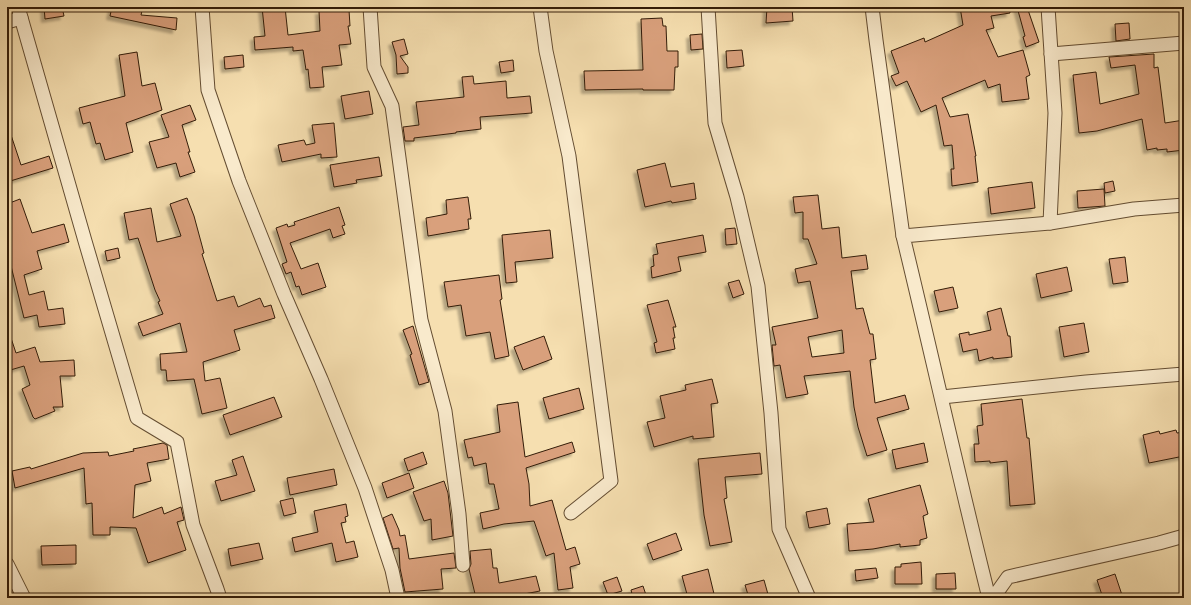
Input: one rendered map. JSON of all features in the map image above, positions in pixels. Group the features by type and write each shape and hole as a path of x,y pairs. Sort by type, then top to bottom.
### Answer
{"street":[{"path":"202,7 208,90 239,181 284,294 321,379 365,488 392,570 398,598"},
{"path":"370,7 374,67 392,106 421,320 445,412 459,514 463,565"},
{"path":"540,7 546,51 569,156 611,480 571,513"},
{"path":"708,7 715,123 737,197 758,286 771,413 779,529 809,598"},
{"path":"872,7 904,236 989,598"},
{"path":"1048,7 1055,113 1050,223"},
{"path":"7,22 20,12 137,418 177,442 193,525 220,598"},
{"path":"1051,54 1184,43"},
{"path":"904,236 1050,223 1134,209 1184,205"},
{"path":"942,396 1184,374"},
{"path":"993,598 1008,577 1159,544 1184,536"},
{"path":"7,564 24,598"}],"building":[{"path":"44,7 62,7 64,16 45,19"},
{"path":"112,7 143,7 141,15 177,18 176,30 110,16"},
{"path":"262,7 285,7 288,35 320,31 319,11 349,10 350,26 348,26 351,44 339,45 342,65 322,67 324,87 310,88 308,69 306,70 303,50 293,51 293,47 255,50 254,37 265,36"},
{"path":"767,7 792,7 793,21 766,23"},
{"path":"960,7 1009,7 1010,13 991,16 994,28 986,30 998,57 1023,50 1030,75 1026,77 1029,99 1002,102 1000,84 988,88 985,80 942,98 950,117 968,114 976,156 978,182 952,186 951,169 954,169 952,145 944,146 936,105 921,112 907,81 896,86 891,76 899,73 891,51 924,38 925,42 963,25"},
{"path":"1017,7 1027,7 1039,42 1026,47 1023,37 1025,36"},
{"path":"662,18 663,26 666,26 667,51 678,51 678,67 675,67 674,90 585,90 584,71 643,70 641,19"},
{"path":"1129,23 1130,39 1116,41 1115,24"},
{"path":"702,34 703,49 691,50 690,35"},
{"path":"404,39 408,54 400,56 408,67 408,73 397,74 396,55 392,42"},
{"path":"742,50 744,66 727,68 726,51"},
{"path":"137,52 142,86 155,83 162,110 126,123 133,152 105,160 100,143 96,144 90,122 83,124 79,108 125,96 119,55"},
{"path":"1154,54 1154,68 1158,67 1165,123 1184,120 1184,150 1167,152 1167,149 1157,150 1157,148 1147,150 1142,119 1097,131 1079,133 1073,75 1096,72 1100,104 1139,94 1135,65 1111,68 1109,57"},
{"path":"243,55 244,67 225,69 224,57"},
{"path":"513,60 514,71 501,73 499,62"},
{"path":"473,76 474,84 506,81 507,98 530,96 532,113 480,117 481,129 414,138 414,141 405,141 403,127 419,125 416,102 464,97 462,77"},
{"path":"369,91 373,114 345,119 341,96"},
{"path":"190,105 196,120 182,125 190,152 188,152 195,172 180,177 176,163 157,168 149,142 169,137 161,115"},
{"path":"334,123 337,157 321,158 321,154 282,162 278,145 304,140 306,145 315,143 312,125"},
{"path":"9,129 21,165 49,156 53,168 7,182 7,130"},
{"path":"379,157 382,176 356,180 357,183 334,187 330,165"},
{"path":"665,163 671,187 694,183 696,199 672,203 671,201 645,207 637,170"},
{"path":"1113,181 1115,191 1105,193 1104,183"},
{"path":"1032,182 1035,208 991,214 988,188"},
{"path":"1104,189 1105,206 1078,208 1077,191"},
{"path":"818,195 822,229 839,227 842,258 866,255 868,269 851,271 856,309 863,308 870,334 873,334 876,359 870,360 875,403 905,395 909,409 877,418 887,450 867,456 858,427 854,407 850,371 804,376 808,394 786,398 780,365 774,366 772,345 776,345 772,327 818,318 810,281 798,283 795,269 817,264 808,239 803,239 803,212 795,213 793,197","holes":["842,330 844,353 812,357 808,337"]},
{"path":"468,197 471,219 468,219 469,229 428,236 426,218 447,214 446,200"},
{"path":"187,198 194,216 204,253 202,254 217,301 234,296 238,307 260,298 264,307 271,305 275,318 234,330 240,350 203,362 205,381 220,378 227,408 202,414 194,379 167,381 166,370 161,370 160,354 187,352 180,323 143,336 138,323 163,314 158,302 160,301 138,238 129,240 124,213 151,208 157,242 181,236 170,204"},
{"path":"20,199 32,233 64,224 69,242 37,251 42,269 24,275 29,295 44,291 48,310 63,308 65,324 39,327 37,315 24,318 7,250 7,204"},
{"path":"339,207 345,225 342,226 345,234 333,238 330,229 290,243 301,269 318,263 326,287 302,295 299,286 296,287 291,272 286,274 282,264 287,262 276,228 287,224 288,227 295,225 294,222"},
{"path":"735,228 737,244 726,245 725,229"},
{"path":"550,230 553,258 515,262 517,282 506,283 502,235"},
{"path":"703,235 706,252 678,257 681,271 652,278 651,267 654,266 653,255 658,254 656,244"},
{"path":"118,248 120,258 107,261 105,251"},
{"path":"1125,257 1128,282 1113,284 1109,259"},
{"path":"1067,267 1072,291 1041,298 1036,274"},
{"path":"499,275 502,299 500,300 509,356 495,359 490,332 466,336 461,305 448,307 444,282"},
{"path":"739,280 744,294 733,298 728,283"},
{"path":"953,287 958,308 939,312 934,291"},
{"path":"668,300 676,327 673,327 675,349 656,353 654,343 657,342 647,305"},
{"path":"1001,308 1008,336 1010,336 1012,357 993,359 993,357 979,361 977,349 963,352 959,334 969,332 969,335 991,330 987,312"},
{"path":"1084,323 1089,352 1064,357 1059,327"},
{"path":"413,326 429,382 419,385 410,355 412,354 403,330"},
{"path":"9,332 16,353 35,347 40,362 74,360 75,376 60,376 63,407 53,407 55,411 35,419 33,417 22,389 30,385 24,366 7,371 7,333"},
{"path":"544,336 552,359 523,370 514,347"},
{"path":"712,379 718,403 711,404 714,437 693,439 693,436 654,447 647,422 665,418 660,396 686,390 685,385"},
{"path":"579,388 584,409 549,419 543,398"},
{"path":"274,397 282,417 230,435 223,415"},
{"path":"1022,399 1027,438 1029,438 1035,504 1010,506 1007,461 990,463 990,461 975,462 974,444 979,444 977,426 983,425 981,404"},
{"path":"518,402 525,457 572,442 575,452 526,468 529,484 530,506 552,500 566,550 575,547 580,564 570,567 573,588 558,590 554,553 546,556 534,521 504,524 483,529 480,513 499,509 494,484 489,484 486,463 474,466 472,457 468,458 464,440 500,432 497,405"},
{"path":"1176,430 1177,433 1184,432 1184,456 1149,463 1143,435 1159,431 1160,434"},
{"path":"163,443 167,445 169,459 147,463 151,481 135,485 133,518 162,507 164,514 181,507 184,520 177,522 186,550 148,563 136,528 110,527 110,535 93,535 92,503 86,504 84,468 15,488 12,471 30,467 31,469 83,453 108,452 109,456"},
{"path":"924,443 928,462 896,469 892,450"},
{"path":"423,452 427,464 408,471 404,459"},
{"path":"760,453 762,474 725,477 727,498 724,499 732,542 710,546 704,515 698,459"},
{"path":"243,456 255,491 221,501 215,481 237,475 232,460"},
{"path":"334,469 337,485 290,495 287,478"},
{"path":"409,473 414,488 387,498 382,483"},
{"path":"444,481 448,493 453,536 432,540 431,519 424,521 413,492"},
{"path":"920,485 928,514 923,516 927,538 920,540 920,545 900,547 900,544 873,549 849,551 847,524 874,522 868,499"},
{"path":"293,498 296,513 284,516 280,501"},
{"path":"346,504 348,516 345,517 346,522 341,523 346,543 354,541 358,557 336,562 332,543 295,552 292,538 318,532 314,511"},
{"path":"827,508 830,524 809,528 806,512"},
{"path":"392,514 400,536 405,535 409,559 454,553 456,568 441,569 443,589 405,592 400,568 399,548 393,549 383,518"},
{"path":"676,533 682,550 653,560 647,544"},
{"path":"259,543 263,559 231,566 228,549"},
{"path":"76,545 76,564 42,565 41,546"},
{"path":"491,549 493,568 497,568 499,583 536,576 540,591 519,595 520,598 476,598 469,569 471,564 470,551"},
{"path":"921,562 922,584 895,584 895,567 901,567 901,564"},
{"path":"876,568 878,578 856,581 855,570"},
{"path":"708,569 715,598 688,598 682,576"},
{"path":"955,573 956,589 936,589 936,574"},
{"path":"1115,574 1122,595 1113,598 1103,598 1097,580"},
{"path":"617,577 622,591 608,595 603,582"},
{"path":"764,580 769,598 749,598 745,585"},
{"path":"643,586 647,598 633,598 631,590"}]}
